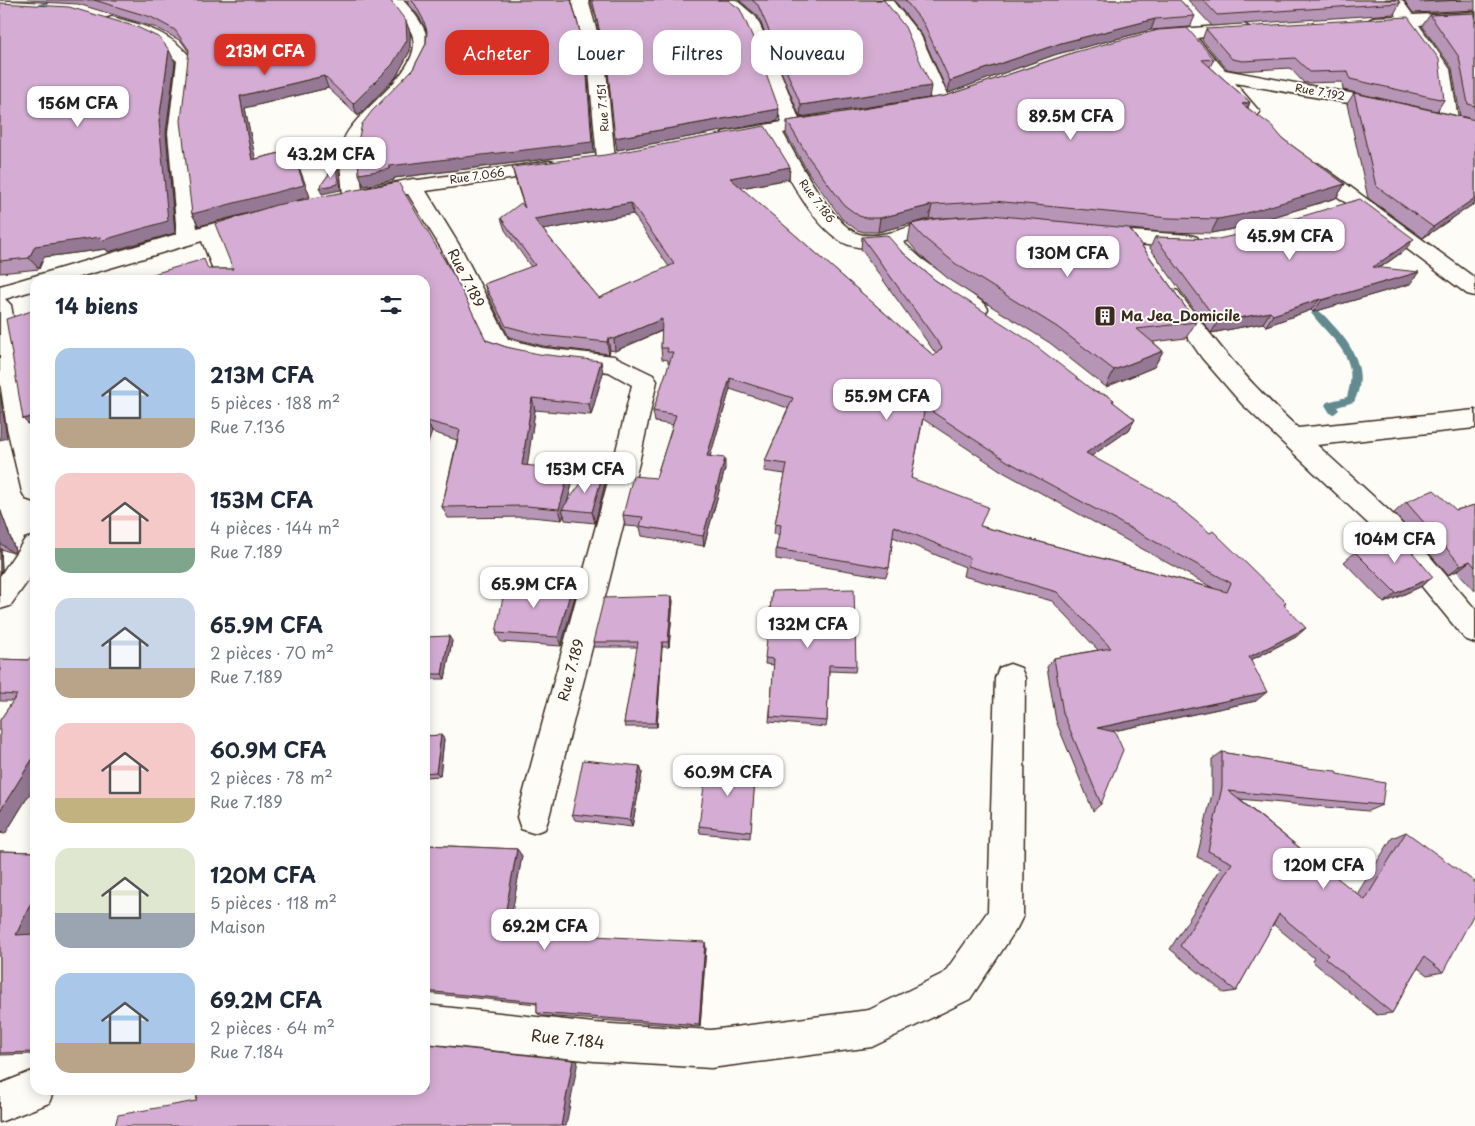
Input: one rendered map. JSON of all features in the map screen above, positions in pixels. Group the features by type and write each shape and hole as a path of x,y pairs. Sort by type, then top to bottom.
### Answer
{"street":[{"path":"354,196 350,154 356,133 379,103 416,68 423,47 414,21 395,0"},
{"name":"Rue 7.151","path":"580,0 595,49 603,90 606,159"},
{"path":"726,0 748,17 764,51 792,126"},
{"path":"884,0 913,36 949,101 923,106"},
{"path":"1394,0 1410,20 1442,69 1457,121 1432,115"},
{"path":"96,17 150,33 176,48 185,61 176,133 188,237"},
{"path":"1352,22 1475,17"},
{"path":"1194,28 1222,75 1263,127"},
{"path":"1142,39 1194,28 1264,28"},
{"name":"Rue 7.192","path":"1222,75 1405,109"},
{"path":"713,140 840,119"},
{"name":"Rue 7.186","path":"772,129 796,174 834,224 850,238 878,241 929,227 968,224"},
{"path":"586,162 625,156"},
{"path":"1298,158 1475,289"},
{"name":"Rue 7.066","path":"335,200 413,185 566,164"},
{"name":"Rue 7.189","path":"413,185 451,248 499,344 510,349 543,356 614,364 645,381 626,463 533,816"},
{"path":"1329,208 1356,200"},
{"path":"62,275 270,214"},
{"path":"208,231 226,275"},
{"path":"1084,233 1130,238 1211,242"},
{"path":"891,238 900,251 914,264 997,322"},
{"path":"1130,238 1216,358 1250,398 1388,526 1475,630"},
{"path":"0,293 30,284"},
{"path":"0,305 19,428 30,472"},
{"path":"1294,438 1475,419"},
{"path":"0,597 20,572 30,555"},
{"name":"Rue 7.184","path":"430,1025 594,1042 710,1049 872,1028 957,986 1005,916 1010,678"},
{"path":"0,1103 30,1091"}],"building":[{"path":"94,0 390,0 406,21 407,40 392,65 353,104 324,76 240,96 252,160 292,150 304,185 192,214 181,121 189,50 175,30 151,17"},
{"path":"411,0 571,0 580,30 559,30 559,75 587,75 592,142 389,166 390,169 359,174 357,145 362,124 372,111 413,69 426,44 427,31 415,4"},
{"path":"592,0 728,0 740,9 751,33 751,75 767,75 779,109 615,138 608,75 643,75 643,30 599,30"},
{"path":"752,0 884,0 905,27 931,86 801,105 788,75 863,75 863,30 769,30 758,5"},
{"path":"905,0 1180,0 1195,16 1155,19 1061,43 950,81 924,24"},
{"path":"1203,0 1398,0 1400,3 1217,15"},
{"path":"1418,0 1462,0 1420,2"},
{"path":"0,3 69,7 137,27 160,38 169,50 159,121 168,221 100,241 101,237 35,246 29,258 0,261"},
{"path":"1475,13 1475,106 1468,104 1459,57 1430,15"},
{"path":"1408,17 1439,59 1444,100 1350,79 1348,71 1310,72 1295,58 1243,61 1232,59 1206,29"},
{"path":"1187,28 1214,59 1202,60 1250,102 1242,104 1272,126 1283,139 1345,184 1240,215 1218,219 1169,218 994,201 932,205 880,218 866,218 859,216 844,205 809,158 787,121 945,96 1075,52 1158,30"},
{"path":"1354,93 1475,120 1475,198 1433,227 1376,186"},
{"path":"765,126 790,167 730,178 934,356 942,348 862,237 887,235 901,251 935,280 1028,340 1095,392 1107,395 1114,400 1112,401 1135,419 1086,453 1168,498 1210,533 1213,531 1286,602 1284,605 1306,628 1249,657 1267,692 1097,728 1115,732 1123,750 1101,804 1063,713 1054,658 1111,648 1057,592 968,566 970,558 894,526 889,568 776,549 781,525 775,524 787,464 765,461 793,398 730,378 707,456 725,458 703,536 640,526 643,517 623,515 633,476 656,478 676,415 653,411 673,352 667,352 668,348 661,348 662,319 614,339 608,338 607,342 540,335 506,326 484,284 535,265 501,218 521,203 525,208 512,167 605,155","holes":["631,203 674,264 599,298 534,219","925,407 1007,461 1231,583 1227,592 980,526 988,507 911,478"]},
{"path":"336,164 338,184 319,188"},
{"path":"398,182 457,281 486,340 506,347 539,354 601,361 589,404 532,398 522,465 570,469 559,509 527,506 442,507 460,430 430,422 430,275 150,275 204,259 208,269 233,269 215,224 276,205"},
{"path":"1360,199 1414,239 1373,267 1419,272 1320,299 1273,315 1270,312 1218,322 1155,237 1218,239 1250,232"},
{"path":"991,215 1129,228 1196,322 1137,329 1163,351 1114,370 1057,327 956,264 923,237 911,224 935,219"},
{"path":"30,312 30,417 23,419 6,319"},
{"path":"590,471 603,473 592,512 562,509"},
{"path":"1434,490 1456,510 1475,505 1475,567 1470,561 1461,565 1406,502"},
{"path":"1397,534 1433,577 1396,593 1355,552"},
{"path":"533,580 573,583 558,637 496,633 505,587 531,589"},
{"path":"854,589 856,666 829,665 827,721 770,717 774,659 765,658 772,591"},
{"path":"672,596 668,642 662,642 656,723 624,723 638,642 593,642 604,598"},
{"path":"449,636 442,674 430,674 430,637"},
{"path":"30,658 30,763 0,811 0,720 17,695 0,694 0,659 28,660"},
{"path":"441,735 436,772 430,773 430,736"},
{"path":"1222,752 1307,768 1336,771 1337,774 1385,783 1382,805 1228,791 1365,900 1406,832 1475,882 1475,912 1443,972 1424,957 1392,1013 1325,958 1328,955 1279,914 1236,991 1180,946 1232,863 1208,851 1222,787"},
{"path":"583,760 640,766 630,820 572,814"},
{"path":"707,762 756,766 751,832 699,826"},
{"path":"430,845 517,849 502,931 705,942 699,1025 537,1013 537,1002 430,991"},
{"path":"0,851 30,852 30,905 16,935 30,934 30,1052 0,1053"},
{"path":"430,1045 573,1060 561,1126 115,1126 118,1115 196,1101 197,1095 430,1095"}],"waterway":[{"path":"29,11 53,0"},
{"path":"1316,313 1342,341 1353,363 1356,374 1351,399 1330,405 1334,410"}],"place":[{"name":"Ma Jea_Domicile","path":"1105,316"}]}
